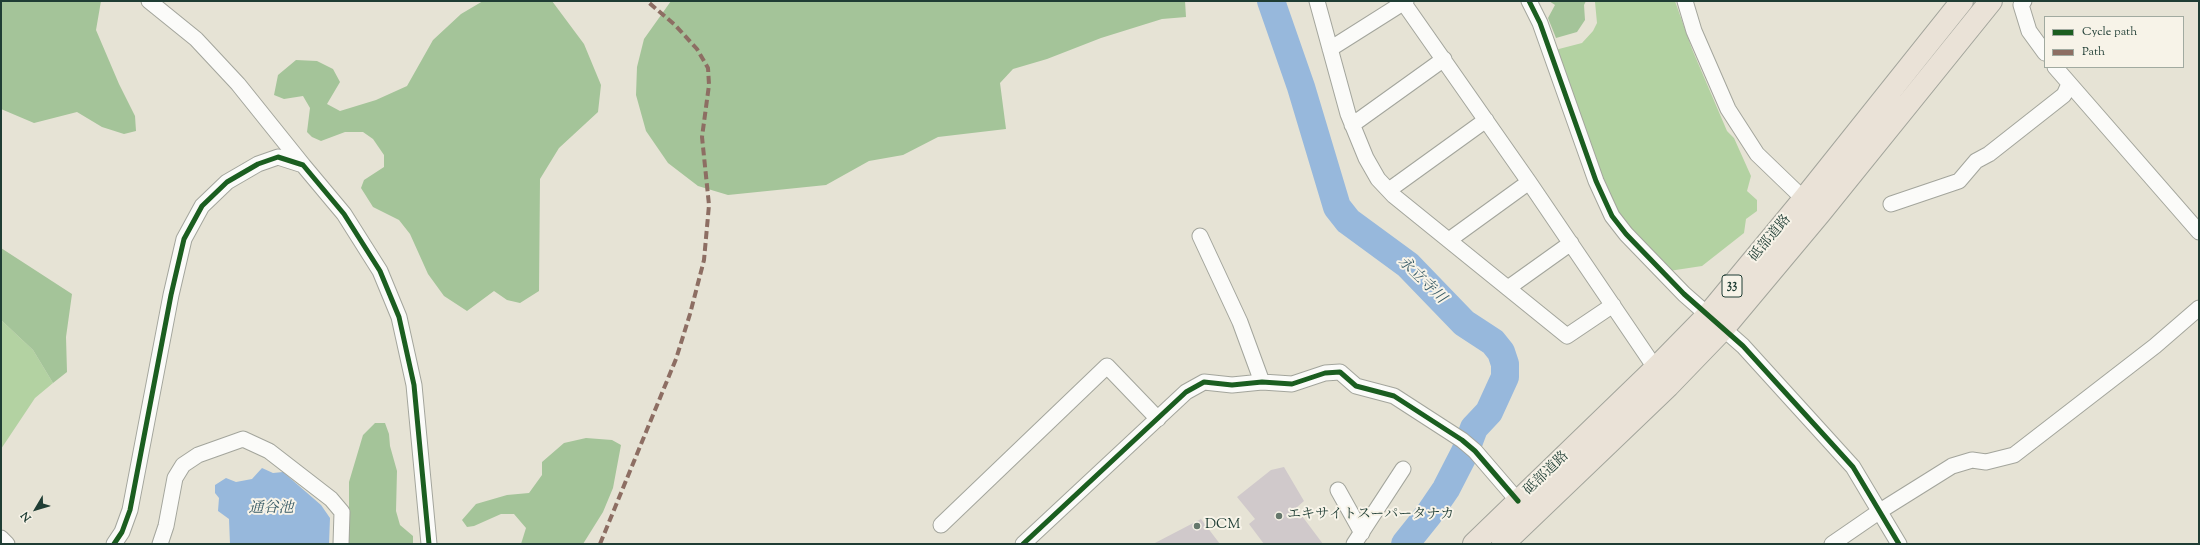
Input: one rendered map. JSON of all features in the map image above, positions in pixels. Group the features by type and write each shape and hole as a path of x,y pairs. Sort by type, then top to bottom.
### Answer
{"highway":[{"name":"砥部道路","path":"1812,206 1962,1"},
{"name":"砥部道路","path":"1503,544 1715,322 1812,206 1991,1"},
{"name":"砥部道路","path":"1474,544 1518,501 1662,377"}],"street":[{"path":"1317,1 1352,125 1366,158 1378,179 1449,240 1567,336 1613,305"},
{"path":"1529,1 1540,23 1596,181 1612,216 1626,234 1715,322 1744,346 1853,467 1899,544"},
{"path":"1685,1 1694,31 1728,109 1757,154 1812,206"},
{"path":"2024,1 2021,5 2029,31 2044,52"},
{"path":"151,2 196,39 238,84 344,214 380,271 399,317 414,385 429,544"},
{"path":"1330,49 1404,2 1662,377"},
{"path":"1352,125 1444,59"},
{"path":"2056,68 2068,84 2199,232"},
{"path":"1891,204 1959,181 1976,161 1989,154 2064,95 2068,84"},
{"path":"1389,190 1486,120"},
{"path":"114,544 122,532 130,510 171,295 184,239 202,206 226,182 258,164 278,157 303,165"},
{"path":"1449,240 1529,182"},
{"path":"1200,236 1240,322 1262,382"},
{"path":"1508,288 1571,243"},
{"path":"1832,544 1880,511 1952,466 1972,460 1986,462 2014,455 2155,346 2199,308"},
{"path":"941,525 1107,366 1158,419"},
{"path":"1023,544 1186,392 1204,382 1232,385 1262,382 1292,384 1326,373 1340,372 1356,386 1394,396 1462,440 1475,451 1518,501"},
{"path":"160,544 166,526 175,478 182,465 198,455 243,439 269,451 331,499 342,512 341,544"},
{"path":"1358,538 1403,469"},
{"path":"1338,490 1358,538"},
{"path":"1,538 6,544"}],"green space":[{"path":"1,1 101,1 96,30 119,84 135,116 136,131 124,134 102,127 77,112 34,123 1,109"},
{"path":"483,1 552,1 584,44 601,85 598,112 559,148 540,179 539,291 520,303 507,300 494,291 467,311 444,296 428,274 410,234 399,220 373,207 361,188 364,180 384,167 384,155 373,139 363,132 345,132 321,141 312,137 307,132 310,108 303,96 284,99 274,95 278,75 296,60 317,61 333,69 340,82 327,104 340,111 376,100 407,86 433,40 461,14"},
{"path":"671,1 1185,1 1186,17 1162,19 1101,38 1047,59 1013,69 1000,83 1006,129 938,137 903,155 869,161 826,185 728,195 698,186 668,163 646,131 636,95 637,67 644,39"},
{"path":"1549,1 1586,1 1584,5 1585,20 1577,32 1556,38 1548,18 1555,5"},
{"path":"1675,1 1692,49 1727,131 1734,138 1751,176 1747,191 1757,200 1757,211 1746,219 1744,233 1702,266 1669,271 1628,231 1600,178 1555,50 1582,43 1593,31 1597,23 1595,2"},
{"path":"1,248 72,294 66,337 67,372 53,383 33,350 1,320"},
{"path":"1,320 33,350 53,383 35,398 1,449"},
{"path":"375,423 385,423 389,434 390,446 397,471 396,511 400,525 413,536 413,544 349,544 349,482 363,435"},
{"path":"586,438 612,440 621,445 613,488 603,512 583,544 521,544 526,528 514,514 501,514 474,526 467,527 462,520 476,504 507,495 529,493 542,475 542,462 564,443"}],"water":[{"name":"通谷池","path":"262,468 273,473 283,472 321,505 330,518 329,544 230,544 229,519 218,511 219,498 215,493 215,485 226,478 236,482 252,479"}],"building":[{"path":"1284,467 1304,501 1296,508 1323,544 1264,544 1249,524 1255,519 1237,497 1271,470"},
{"name":"DCM","path":"1201,519 1220,544 1153,544"}],"waterway":[{"name":"永立寺川","path":"1271,1 1301,87 1337,207 1348,221 1408,265 1464,323 1493,342 1501,352 1505,364 1505,377 1489,412 1474,428 1465,452 1446,489 1429,514 1405,544"}],"marked path":[{"path":"600,544 676,359 690,314 704,260 709,205 702,137 709,85 708,68 697,49 675,25 647,1"}],"cycle path":[{"path":"1529,1 1540,23 1596,181 1612,216 1626,234 1684,294 1743,346 1853,467 1899,544"},
{"path":"114,544 122,532 130,510 171,295 184,239 202,206 227,182 258,164 278,157 303,165 344,214 380,271 399,317 414,385 429,544"},
{"path":"1023,544 1186,392 1204,382 1232,385 1262,382 1292,384 1325,373 1340,372 1356,386 1394,396 1462,440 1475,451 1518,501"}],"place":[{"name":"エキサイトスーパータナカ","path":"1279,516"},
{"name":"DCM","path":"1197,526"}]}
